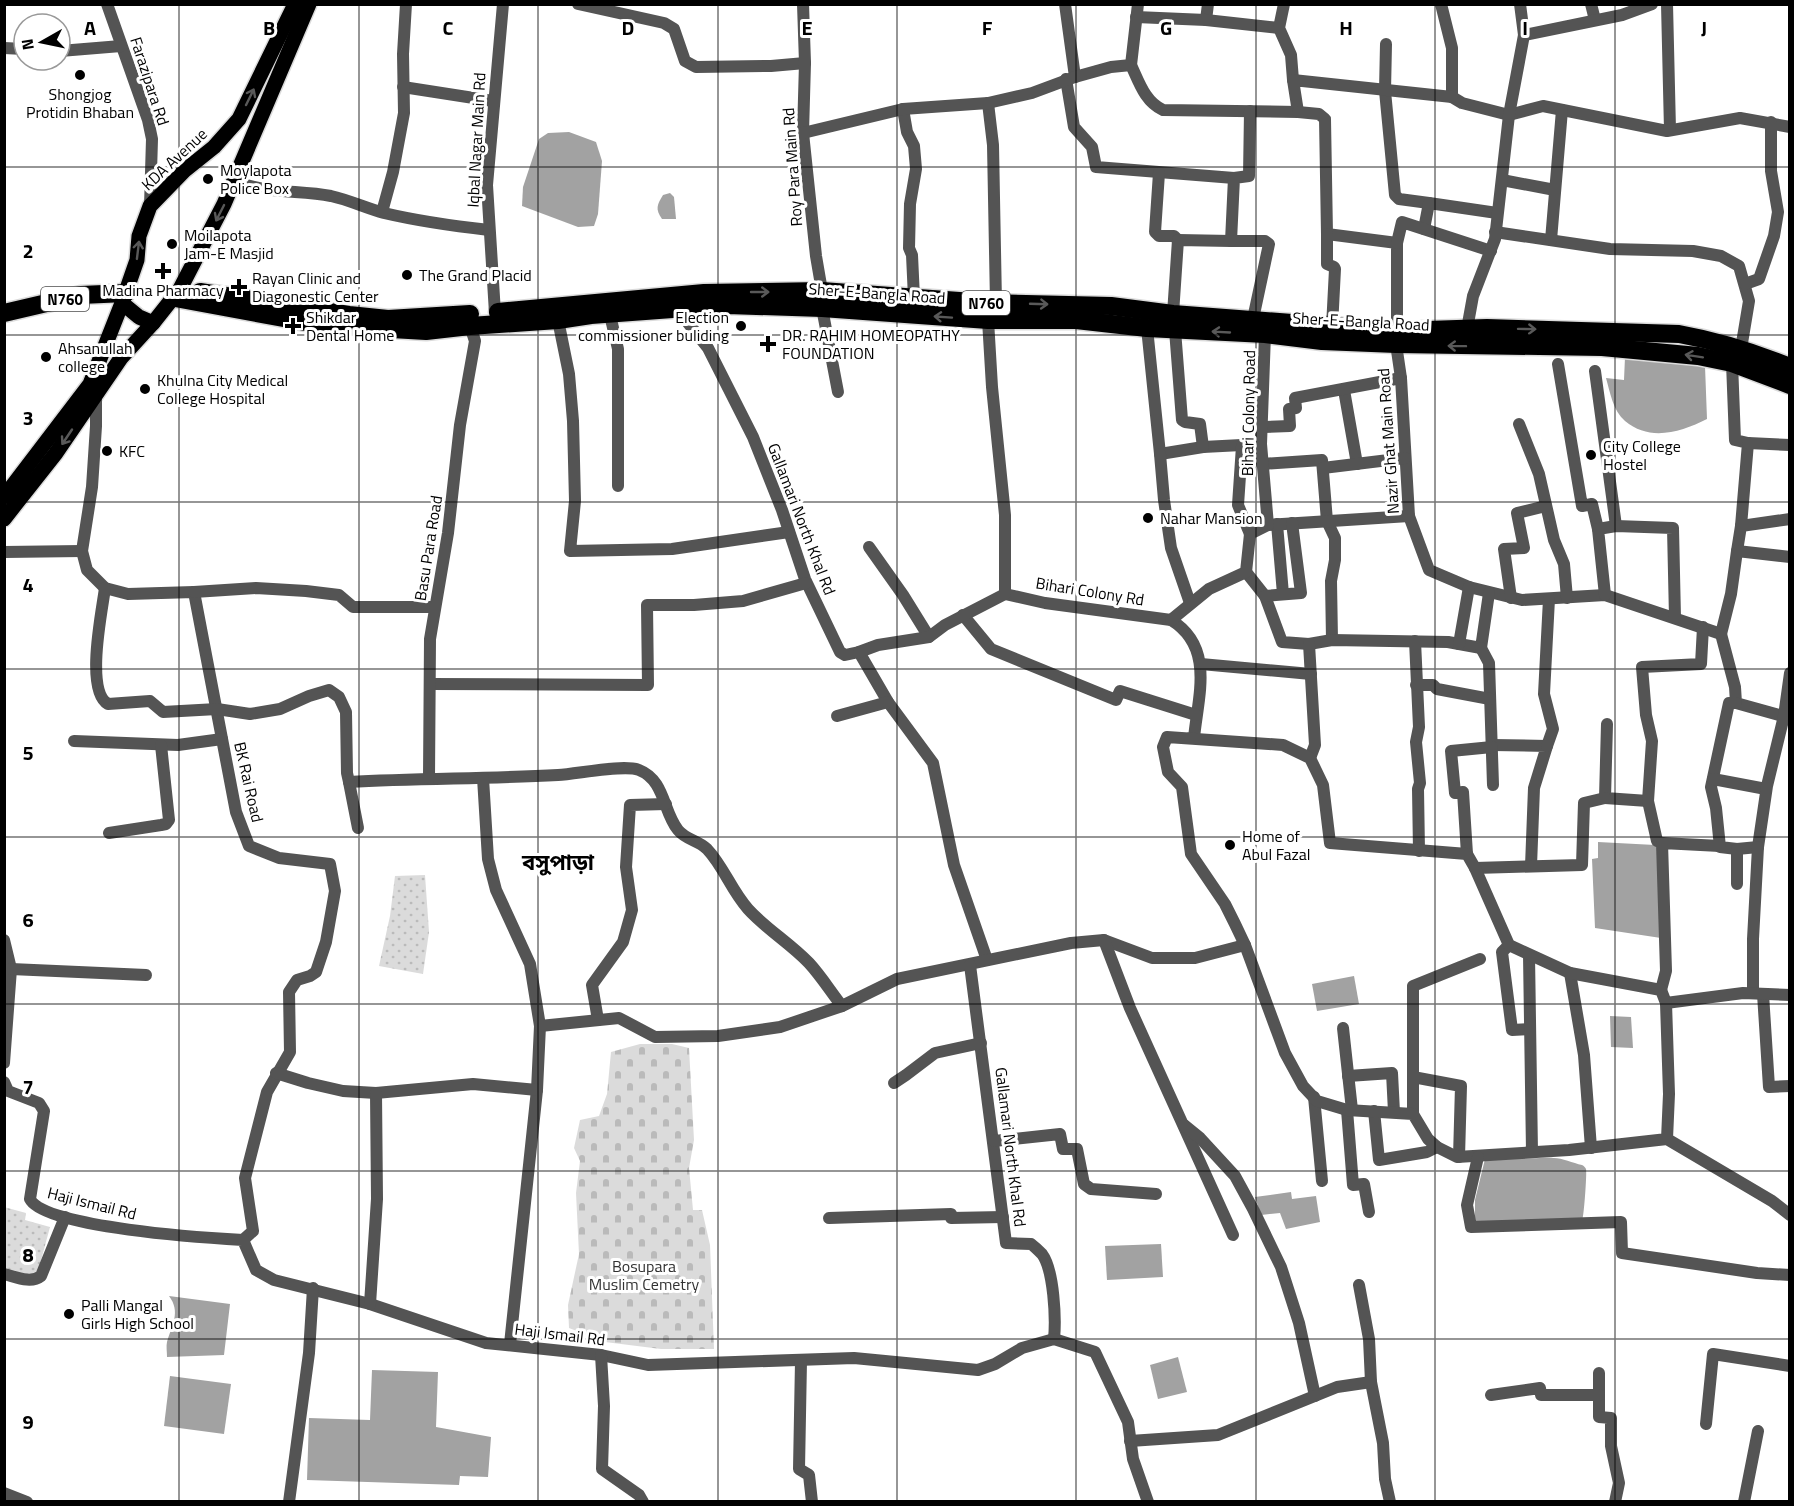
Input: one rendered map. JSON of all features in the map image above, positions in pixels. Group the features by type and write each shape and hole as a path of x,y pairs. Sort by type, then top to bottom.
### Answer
{"highway":[{"name":"Sher-E-Bangla Road","path":"178,294 322,326 426,331 610,315 637,306 704,293 1001,312 1147,328 1174,322 1253,319 1332,327 1397,338 1467,329 1487,337"},
{"name":"Sher-E-Bangla Road","path":"178,294 289,304 349,315 388,319 637,306 677,309 822,300 914,298 1001,312 1111,306 1174,322 1322,340 1487,337 1602,339 1679,334 1709,339 1790,385"},
{"name":"N760","path":"4,313 81,295 124,298"},
{"name":"Sher-E-Bangla Road","path":"1737,356 1790,367"}],"main road":[{"name":"KDA Avenue","path":"4,519 56,453 93,389 137,260 139,236 150,206 239,119 295,4"},
{"path":"178,294 235,181 275,80 309,4"},
{"path":"223,137 246,153"},
{"name":"KDA Avenue","path":"93,389 178,294"},
{"path":"124,298 139,317 153,323"},
{"path":"4,497 93,389"}],"street":[{"name":"Farazipara Rd","path":"107,4 148,120 152,139 150,206"},
{"path":"382,212 393,172 402,123 406,4"},
{"name":"Iqbal Nagar Main Rd","path":"495,313 487,185 503,4"},
{"path":"578,4 664,23 674,29 685,61 696,67 805,63"},
{"name":"Roy Para Main Rd","path":"803,4 805,63 803,133 816,256 838,392"},
{"path":"1065,4 1074,127 1092,146 1095,166 1234,178 1249,176 1250,111"},
{"path":"1206,20 1208,4"},
{"path":"1284,4 1279,28 1291,55 1298,112"},
{"path":"1441,4 1452,48 1452,97"},
{"path":"1591,4 1595,21"},
{"path":"1524,35 1622,15 1652,4"},
{"path":"1667,4 1670,130"},
{"path":"1467,329 1473,296 1495,239 1509,115 1524,35 1521,5"},
{"path":"1279,28 1137,11 1131,65 1146,96 1155,107 1163,110 1298,112 1318,114 1325,119 1327,264 1335,269 1332,327"},
{"path":"1386,44 1385,91 1395,195 1399,199 1497,213"},
{"path":"72,50 121,46"},
{"path":"803,133 903,108 988,103 1032,93 1070,78 1111,67 1131,65"},
{"path":"1293,80 1452,97 1462,103 1509,115 1543,106 1670,130 1740,118 1790,127"},
{"path":"403,87 493,101"},
{"path":"987,960 954,864 933,763 888,702 859,652 878,645 929,637 963,615 1005,594 1005,515 992,387 1001,312 994,250 993,145 988,103"},
{"path":"903,108 907,132 914,146 916,169 909,215 909,248 912,255 914,298"},
{"path":"1551,240 1562,110"},
{"path":"1745,284 1759,279 1774,236 1779,212 1771,171 1771,122"},
{"path":"1159,173 1155,232 1159,236 1174,236 1178,240 1265,241 1269,244 1253,319"},
{"path":"1232,241 1234,178"},
{"path":"1502,180 1556,190"},
{"path":"235,181 246,186 274,192 332,196 382,212 450,226 489,230"},
{"path":"1424,229 1429,203"},
{"path":"1327,234 1397,243 1402,222 1491,251"},
{"path":"1495,232 1610,249 1693,251 1721,256 1739,266 1749,302 1737,356 1735,441 1790,445"},
{"path":"1178,240 1174,322 1182,420 1200,424 1203,447"},
{"name":"Nazir Ghat Main Road","path":"1397,243 1397,338 1409,516 1429,570 1469,587 1522,600 1605,596 1721,634"},
{"name":"Gallamari North Khal Rd","path":"677,309 708,348 753,437 806,583 840,652 844,655 859,652"},
{"path":"610,315 618,349 618,486"},
{"path":"558,320 569,374 573,421 572,459 575,501 570,551 672,549 789,532"},
{"name":"Basu Para Road","path":"429,778 430,639 448,533 460,425 475,341 470,326"},
{"path":"1147,328 1171,548 1190,603"},
{"name":"Bihari Colony Road","path":"1265,334 1262,464 1283,594"},
{"path":"1557,364 1582,506 1592,504 1598,529 1605,596"},
{"path":"1595,370 1616,526"},
{"path":"1263,427 1290,426 1289,409 1296,408 1294,398 1401,378"},
{"path":"93,389 96,426 92,488 82,551 87,570 105,588 128,594 256,588 339,595 353,607 435,607"},
{"path":"1344,390 1357,464"},
{"path":"1519,424 1539,474 1554,540 1564,564 1567,598"},
{"path":"1736,703 1735,687 1721,634 1731,594 1741,526 1748,443"},
{"path":"1160,454 1203,447 1261,444"},
{"path":"1242,446 1238,505 1250,534 1246,572 1265,596 1282,642 1309,644 1332,640 1415,641 1481,648"},
{"path":"1323,468 1405,458"},
{"path":"1262,464 1322,460 1327,521 1335,538 1335,560 1331,580 1332,640"},
{"path":"1511,598 1504,549 1524,548 1517,513 1546,506"},
{"path":"1250,534 1272,525 1409,516"},
{"path":"1741,526 1790,519"},
{"path":"1265,596 1301,593 1292,523"},
{"path":"1598,529 1616,526 1673,528 1675,618"},
{"path":"869,547 929,637"},
{"path":"4,552 82,551"},
{"path":"1737,551 1790,557"},
{"path":"1190,738 1194,738 1201,664 1198,653 1186,633 1171,620 1209,589 1246,572"},
{"path":"430,684 648,685 647,605 694,605 743,601 806,583"},
{"path":"1459,644 1469,587"},
{"path":"105,588 95,662 96,677 103,702 108,704 150,701 164,712 217,709 250,714 280,709 329,690 339,697 346,712 347,773 358,828"},
{"name":"BK Rai Road","path":"194,592 236,812 249,846 279,858 330,864 335,891 326,942 316,972 297,980 289,992 290,1052 267,1092 245,1178 253,1231 243,1240"},
{"path":"1489,593 1481,648 1489,663 1493,785"},
{"name":"Bihari Colony Rd","path":"1005,594 1045,603 1171,620"},
{"path":"1531,867 1534,788 1553,729 1544,694 1549,598"},
{"path":"963,615 991,649 1116,700 1120,691 1196,714"},
{"path":"1703,627 1701,664 1642,667 1646,715 1652,741 1648,801 1657,841 1737,849 1758,847"},
{"path":"1415,641 1419,727 1416,742 1420,783 1418,789 1419,851"},
{"path":"1309,644 1315,745 1310,758"},
{"path":"1201,664 1311,674"},
{"path":"1790,673 1787,717 1766,789 1758,847 1753,939 1769,1087 1790,1086"},
{"path":"1416,685 1433,685 1437,689 1490,699"},
{"path":"837,716 888,702"},
{"path":"1720,846 1711,787 1729,703 1787,717"},
{"path":"1605,798 1607,724"},
{"path":"1413,1114 1349,1110 1317,1101 1304,1086 1285,1053 1245,945 1225,904 1191,854 1182,787 1168,772 1163,747 1167,737 1283,745 1310,758 1323,785 1330,843 1467,854"},
{"path":"74,741 161,745 222,739"},
{"path":"109,833 166,824 169,820 161,745"},
{"path":"1547,746 1492,746 1451,751 1455,793 1463,792 1467,854 1509,945 1570,973 1661,990"},
{"path":"349,782 638,770 649,776 659,788 677,829 687,838 698,841 707,849 719,863 735,895 755,917 809,963 842,1006"},
{"path":"483,778 488,859 496,890 530,964 540,1026 537,1090 510,1344"},
{"path":"1713,779 1766,789"},
{"path":"1475,868 1582,865 1584,803 1605,798 1648,801"},
{"path":"598,1020 592,985 623,942 632,910 626,867 630,805 666,804"},
{"path":"1662,843 1666,971 1661,990 1666,1004 1669,1094 1667,1139"},
{"path":"1737,849 1737,884"},
{"path":"4,940 11,969 4,1063"},
{"path":"1104,940 1130,1008 1233,1234"},
{"path":"540,1026 619,1018 655,1037 718,1036 780,1027 842,1006 897,979 1071,943 1104,940 1152,958 1195,958 1245,945"},
{"path":"1509,945 1502,952 1512,1030 1530,1029"},
{"path":"1529,955 1532,1152"},
{"path":"1480,959 1413,986 1413,1114 1428,1139 1437,1147 1459,1157 1478,1157 1667,1139 1772,1201 1790,1215"},
{"name":"Gallamari North Khal Rd","path":"970,965 1006,1243 1031,1244 1043,1256 1052,1285 1054,1339"},
{"path":"11,969 146,975"},
{"path":"1570,973 1584,1055 1591,1148"},
{"path":"1666,1004 1758,994 1790,995"},
{"path":"1343,1028 1348,1076 1353,1185 1364,1184 1369,1212"},
{"path":"894,1083 935,1053 981,1043"},
{"path":"1348,1076 1392,1072 1394,1112"},
{"path":"276,1073 343,1091 376,1093 473,1084 537,1090"},
{"path":"1413,1077 1461,1086 1459,1157"},
{"name":"Haji Ismail Rd","path":"4,1082 8,1091 42,1106 44,1111 30,1198 40,1209 142,1233 243,1240 256,1270 274,1280 370,1304 486,1343 601,1355 648,1365 854,1358 978,1370 995,1364 1022,1348 1054,1339"},
{"path":"370,1304 377,1198 376,1093"},
{"path":"1314,1098 1322,1181"},
{"path":"1374,1111 1379,1160 1427,1152 1437,1147"},
{"path":"1181,1123 1200,1138 1235,1176 1253,1209 1281,1267 1299,1323 1315,1396"},
{"path":"994,1141 1060,1134 1063,1149 1077,1149 1084,1184 1091,1189 1156,1194"},
{"path":"1478,1157 1467,1205 1471,1227 1621,1222 1622,1253 1756,1273 1790,1275"},
{"path":"829,1218 951,1214 951,1218 1003,1217"},
{"path":"4,1274 30,1280 36,1280 41,1276 65,1216"},
{"path":"1359,1285 1369,1340 1371,1382 1383,1443 1385,1479 1390,1502"},
{"path":"289,1502 309,1353 313,1288"},
{"path":"1054,1339 1095,1352 1128,1422 1132,1460 1148,1502"},
{"path":"1706,1424 1713,1354 1790,1366"},
{"path":"601,1355 604,1406 602,1469 639,1495 643,1502"},
{"path":"801,1361 800,1469 809,1475 812,1502"},
{"path":"1599,1373 1599,1417 1611,1418 1611,1446 1619,1483 1615,1502"},
{"path":"1130,1441 1218,1435 1336,1387 1371,1382"},
{"path":"1491,1395 1540,1388 1541,1395 1599,1395"},
{"path":"1744,1502 1758,1431"},
{"path":"4,1493 27,1502"}],"green space":[{"path":"425,875 429,932 423,974 379,966 390,916 395,876"},
{"name":"Bosupara Muslim Cemetry","path":"640,1044 672,1044 689,1048 694,1140 689,1168 693,1210 702,1210 710,1245 714,1349 661,1349 605,1342 569,1328 568,1305 579,1254 576,1193 580,1161 574,1148 580,1120 599,1116 607,1094 611,1052"},
{"path":"4,1207 26,1213 25,1220 50,1227 36,1279 5,1270"}],"shaded area":[{"path":"569,132 596,142 602,161 598,214 594,226 578,227 522,206 523,187 539,139 548,133"},
{"path":"670,193 674,197 676,219 662,219 658,212 658,204 663,195"},
{"path":"1657,356 1705,366 1707,419 1676,431 1655,433 1635,427 1621,417 1612,401 1606,378 1624,380 1625,357"},
{"path":"1598,842 1655,845 1658,850 1661,938 1595,928 1592,859 1598,858"},
{"path":"1354,976 1359,1004 1317,1011 1312,984"},
{"path":"1610,1016 1631,1017 1633,1048 1611,1047"},
{"path":"1557,1158 1582,1165 1586,1169 1582,1221 1479,1224 1475,1221 1475,1200 1485,1159"},
{"path":"1291,1192 1292,1199 1316,1196 1320,1222 1286,1229 1280,1213 1261,1215 1255,1197"},
{"path":"1161,1244 1163,1277 1107,1280 1105,1246"},
{"path":"169,1296 230,1304 224,1355 167,1357 167,1342 175,1313"},
{"path":"1178,1357 1187,1392 1158,1399 1150,1365"},
{"path":"372,1370 438,1372 436,1427 491,1437 488,1477 460,1476 459,1485 307,1480 309,1418 370,1420"},
{"path":"170,1376 231,1384 224,1434 164,1426"}],"place":[{"name":"Shongjog Protidin Bhaban","path":"80,75"},
{"name":"Moylapota Police Box","path":"208,179"},
{"name":"Moilapota Jam-E Masjid","path":"172,244"},
{"name":"Madina Pharmacy","path":"163,271"},
{"name":"The Grand Placid","path":"407,275"},
{"name":"Rayan Clinic and Diagonestic Center","path":"239,287"},
{"name":"Shikdar Dental Home","path":"293,326"},
{"name":"Election commissioner buliding","path":"741,326"},
{"name":"DR. RAHIM HOMEOPATHY FOUNDATION","path":"768,344"},
{"name":"Ahsanullah college","path":"46,357"},
{"name":"Khulna City Medical College Hospital","path":"145,389"},
{"name":"KFC","path":"107,451"},
{"name":"City College Hostel","path":"1591,455"},
{"name":"Nahar Mansion","path":"1148,518"},
{"name":"Home of Abul Fazal","path":"1230,845"},
{"name":"Palli Mangal Girls High School","path":"69,1314"}],"district":[{"name":"বসুপাড়া","path":"558,862"}]}
